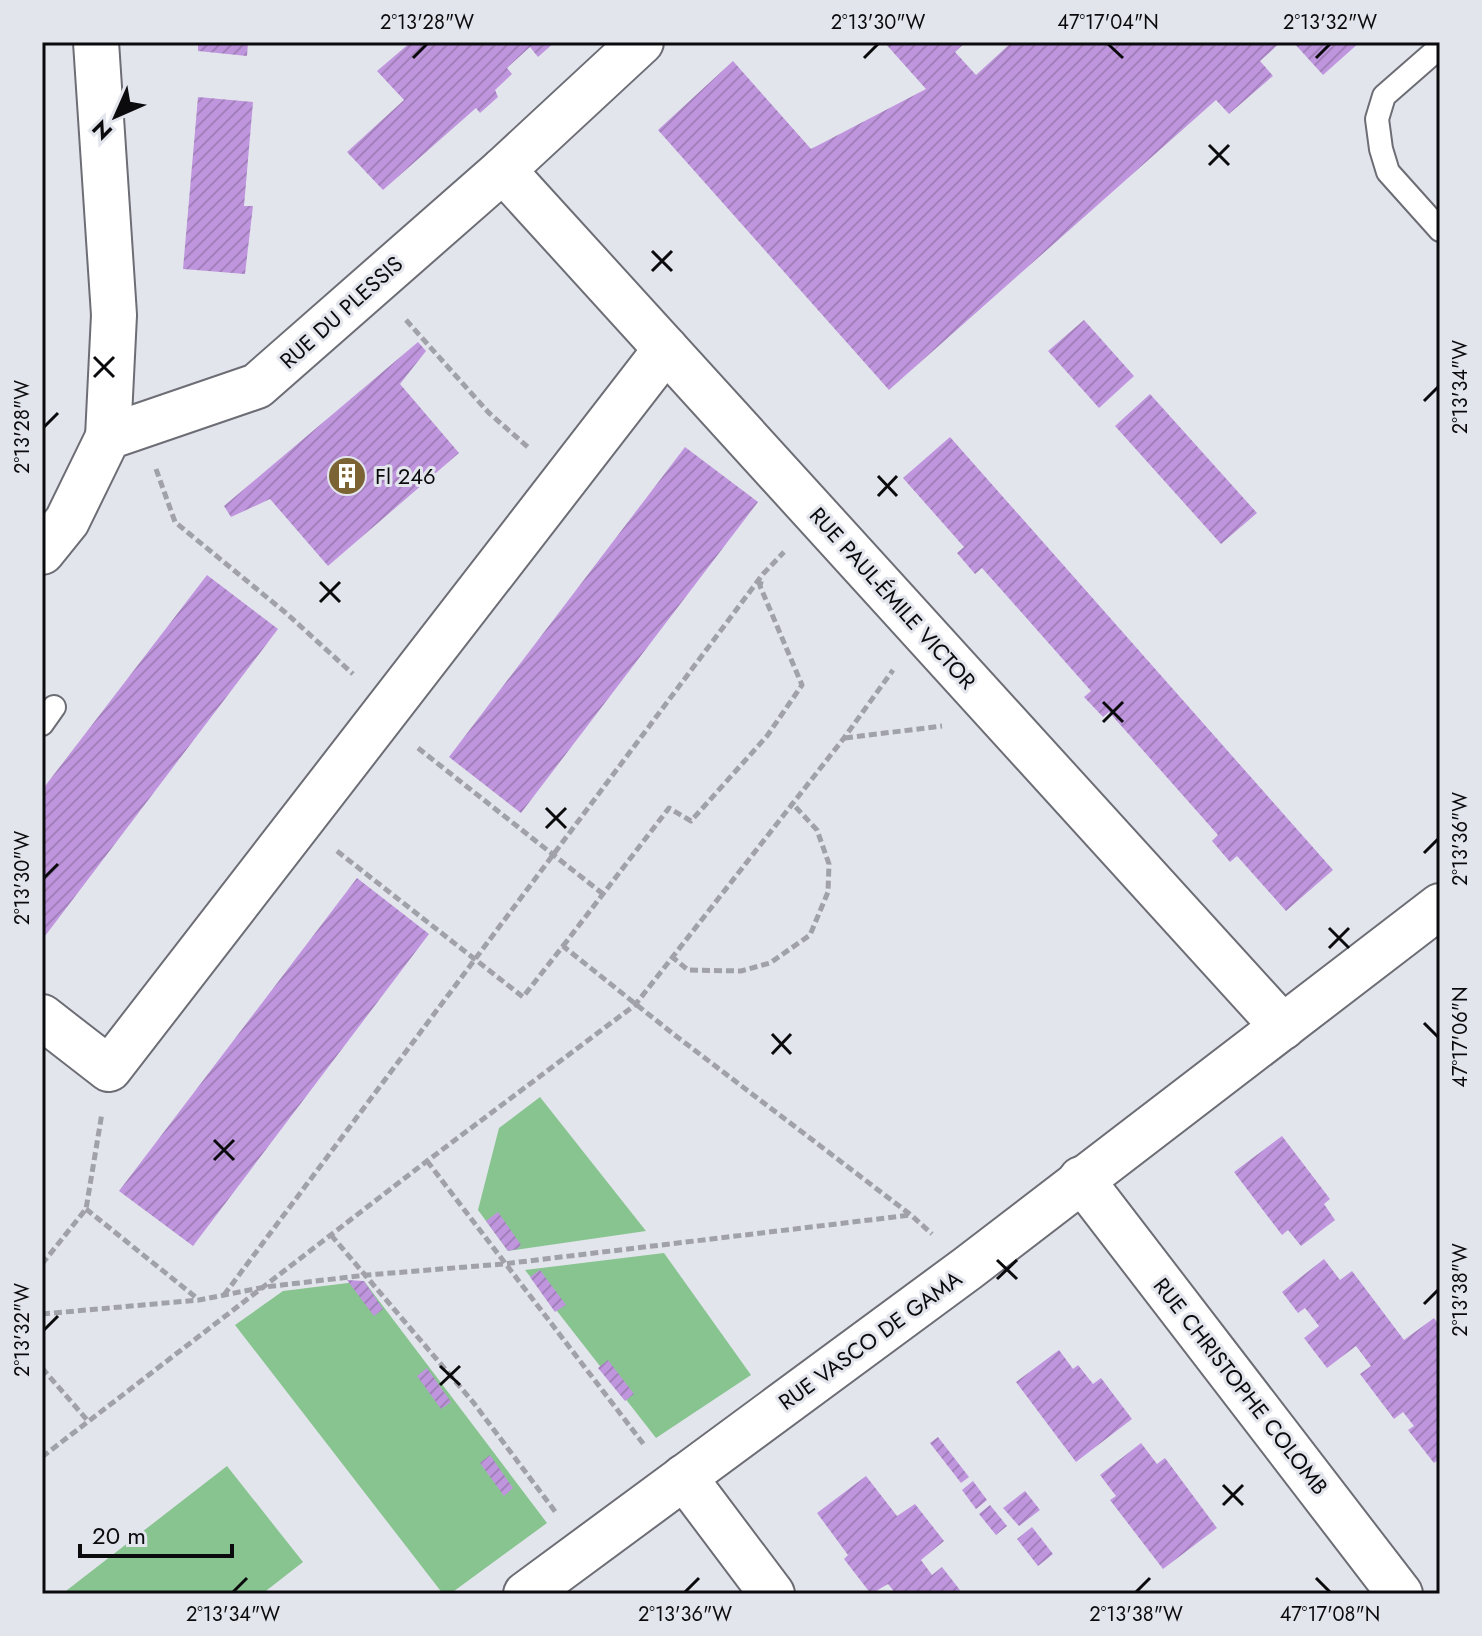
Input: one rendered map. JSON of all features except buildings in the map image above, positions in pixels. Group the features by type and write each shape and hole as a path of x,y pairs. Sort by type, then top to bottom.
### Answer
{"street":[{"path":"42,552 67,521 125,432 96,42"},
{"name":"RUE DU PLESSIS","path":"125,432 257,386 503,170 641,42"},
{"name":"RUE PAUL-ÉMILE VICTOR","path":"503,170 1283,1027"},
{"path":"42,1017 109,1069 666,349"},
{"name":"RUE VASCO DE GAMA","path":"561,1577 679,1482 968,1268 1440,906"},
{"name":"RUE CHRISTOPHE COLOMB","path":"1081,1179 1400,1594"},
{"path":"679,1482 772,1594"}],"lane":[{"path":"1440,47 1384,96 1377,119 1388,172 1440,230"}],"path":[{"path":"420,337 489,413 541,458 568,476"},
{"path":"125,432 175,522 286,613 384,712 603,894"},
{"path":"224,1295 763,574 819,517"},
{"path":"300,822 523,997 669,808 691,821 767,736 802,685 760,586 763,574"},
{"path":"42,1457 635,1005 844,738 922,630"},
{"path":"844,738 1002,718"},
{"path":"671,956 688,970 741,971 770,963 810,935 828,892 829,864 817,830 791,802"},
{"path":"563,946 635,1005 911,1215 968,1268"},
{"path":"42,1264 86,1209 109,1069"},
{"path":"427,1161 503,1264 679,1482"},
{"path":"86,1209 199,1300"},
{"path":"42,1314 199,1300 265,1287 503,1264 911,1215"},
{"path":"331,1235 473,1402 561,1577"},
{"path":"42,1368 88,1421"}],"green space":[{"path":"540,1097 646,1231 508,1251 478,1210 499,1128"},
{"path":"664,1253 751,1375 656,1438 525,1270"},
{"path":"364,1281 547,1523 450,1594 443,1594 235,1325 283,1291"},
{"path":"227,1466 303,1562 262,1594 62,1594"}],"place":[{"name":"Fl 246","path":"347,476"}]}
